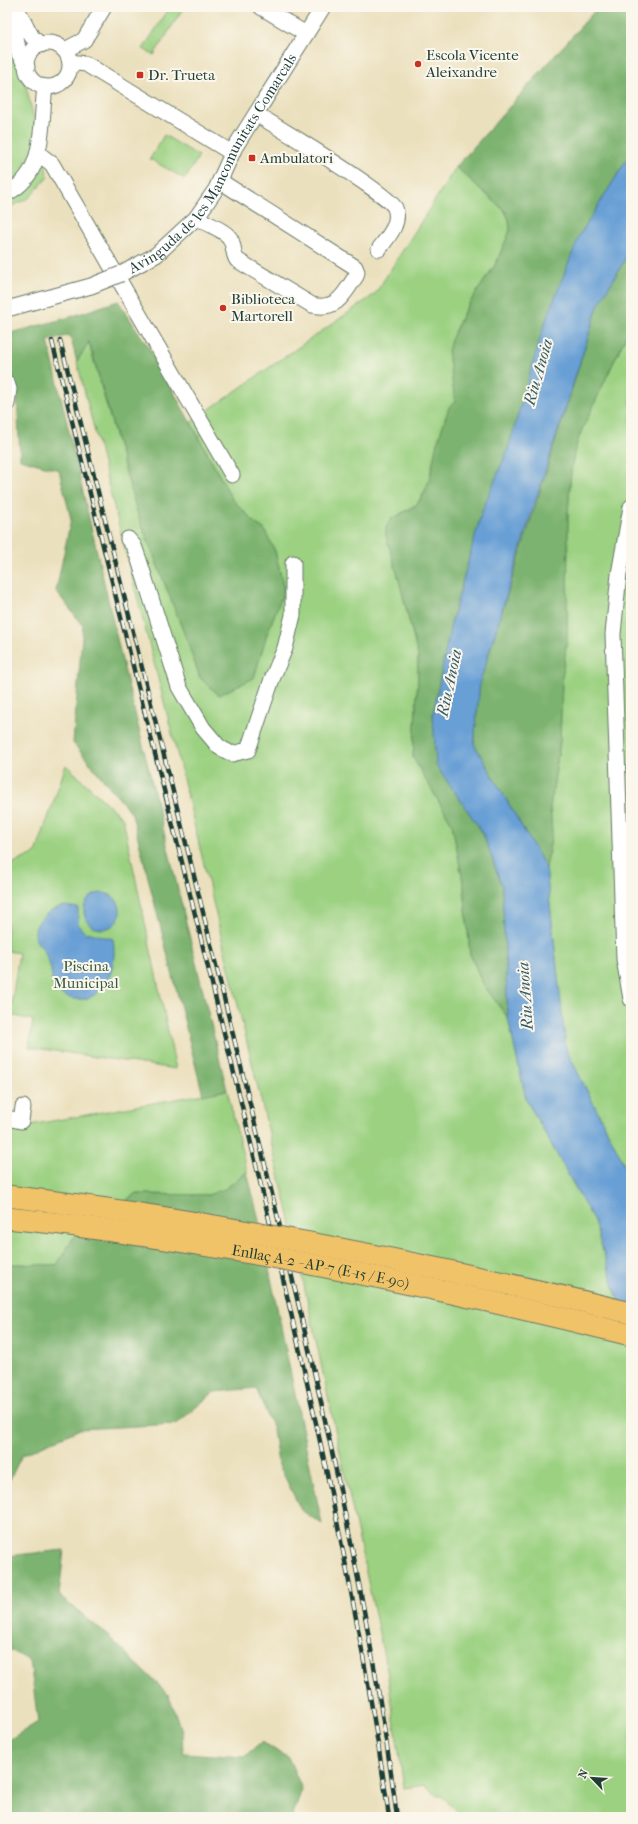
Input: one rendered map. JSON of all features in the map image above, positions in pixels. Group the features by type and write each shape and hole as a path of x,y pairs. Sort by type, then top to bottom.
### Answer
{"highway":[{"name":"Enllaç A-2 - AP-7 (E-15 / E-90)","path":"7,1196 232,1228 341,1248 488,1279 631,1313"},
{"name":"Enllaç A-2 - AP-7 (E-15 / E-90)","path":"7,1218 183,1241 388,1279 631,1335"}],"street":[{"path":"67,56 84,40 104,7"},
{"path":"261,7 306,34"},
{"name":"Avinguda de les Mancomunitats Comarcals","path":"7,309 91,286 121,274 156,255 196,218 220,181 232,153 323,7"},
{"path":"16,9 13,22 19,54 27,67 32,80 45,87 52,87 64,81 70,69 67,56"},
{"path":"16,9 32,37 41,44 54,44 67,56 86,64 232,153"},
{"path":"27,67 30,53 41,44"},
{"path":"7,193 16,189 34,168 39,154 45,87"},
{"path":"256,114 376,191 394,206 396,217 394,228 379,249"},
{"path":"39,154 52,164 232,474"},
{"path":"196,218 229,236 233,246 234,256 237,260 312,305 321,307 340,301 356,276 357,272 355,267 220,181"},
{"path":"7,383 9,389 7,404"},
{"path":"631,506 619,574 613,634 624,959 631,999"},
{"path":"128,539 134,546 139,560 179,687 211,738 219,747 232,754 248,750 272,679 285,648 293,615 293,563"},
{"path":"7,1118 21,1121 22,1107"}],"green space":[{"path":"7,7 48,177 29,198 8,208"},
{"path":"170,7 177,7 182,10 154,55 143,49"},
{"path":"598,7 631,7 631,153 579,236 508,449 482,511 451,624 433,714 436,765 483,833 502,886 508,1018 483,984 470,954 464,887 452,824 413,758 418,656 398,576 386,536 386,527 391,519 409,510 417,504 423,496 430,478 436,446 449,407 455,402 448,351 451,340 466,308 495,265 510,230 509,220 505,211 456,167"},
{"path":"164,135 199,156 185,179 150,159"},
{"path":"456,167 505,211 509,220 510,230 495,265 466,308 454,332 449,361 455,402 439,437 427,487 417,504 400,514 393,555 418,656 413,757 452,824 464,887 470,954 483,984 508,1018 526,1099 594,1221 631,1343 631,1817 463,1817 443,1797 433,1793 426,1785 404,1788 387,1670 290,1220 174,741 77,362 88,341 138,515 200,678 267,634 284,590 275,551 264,529 256,524 232,499 191,422 375,294"},
{"path":"631,249 631,325 580,434 574,453 571,471 568,513 567,638 562,679 560,742 550,808 552,832 546,868 474,744 480,682 598,306"},
{"path":"118,301 153,354 232,499 256,524 264,529 275,551 284,590 267,634 254,678 219,695 200,678 138,515 89,341 77,362 70,335 48,341 122,660 227,1090 203,1095 132,814 73,743 83,626 56,591 71,519 59,470 20,459 17,393 7,352 7,334 67,318"},
{"path":"631,325 631,1183 621,1158 566,1049 546,868 552,832 550,808 560,742 562,679 567,638 568,513 571,471 574,453 580,434"},
{"name":"Piscina Municipal","path":"66,765 123,819 176,1069 29,1047 33,1020 10,1015 19,953 7,951 7,866 36,853"},
{"path":"227,1090 247,1172 225,1189 208,1195 135,1194 73,1238 57,1265 7,1264 7,1129"},
{"path":"247,1172 258,1216 322,1524 301,1510 278,1463 273,1429 256,1388 214,1392 176,1424 80,1429 22,1455 7,1485 7,1264 57,1265 73,1238 135,1194 208,1195 225,1189"},
{"path":"64,1550 59,1595 108,1636 168,1694 182,1732 183,1753 244,1757 261,1742 288,1757 302,1789 292,1817 7,1817 7,1741 38,1722 30,1661 7,1648 7,1556"}],"water":[{"name":"Riu Anoia","path":"631,153 631,249 598,306 531,515 480,682 474,744 546,868 566,1049 621,1158 631,1183 631,1343 594,1221 526,1099 508,1018 502,886 483,833 436,765 433,714 451,624 482,511 508,449 543,328 579,236"},
{"path":"102,893 112,896 117,901 120,911 117,921 112,926 102,929 92,926 87,921 84,911 87,901 92,896"},
{"path":"64,906 78,908 78,925 86,934 87,932 113,939 114,957 110,975 100,990 93,996 84,999 67,997 55,989 48,960 43,948 37,942 35,935 35,929 38,923 46,914 52,910"}],"railway":[{"path":"60,340 205,922 315,1377 353,1552 384,1728 397,1817"},
{"path":"52,341 218,1007 304,1369 324,1458 360,1637 389,1817"}],"place":[{"name":"Escola Vicente Aleixandre","path":"418,64"},
{"name":"Dr. Trueta","path":"140,75"},
{"name":"Ambulatori","path":"252,158"},
{"name":"Biblioteca Martorell","path":"223,308"}]}
